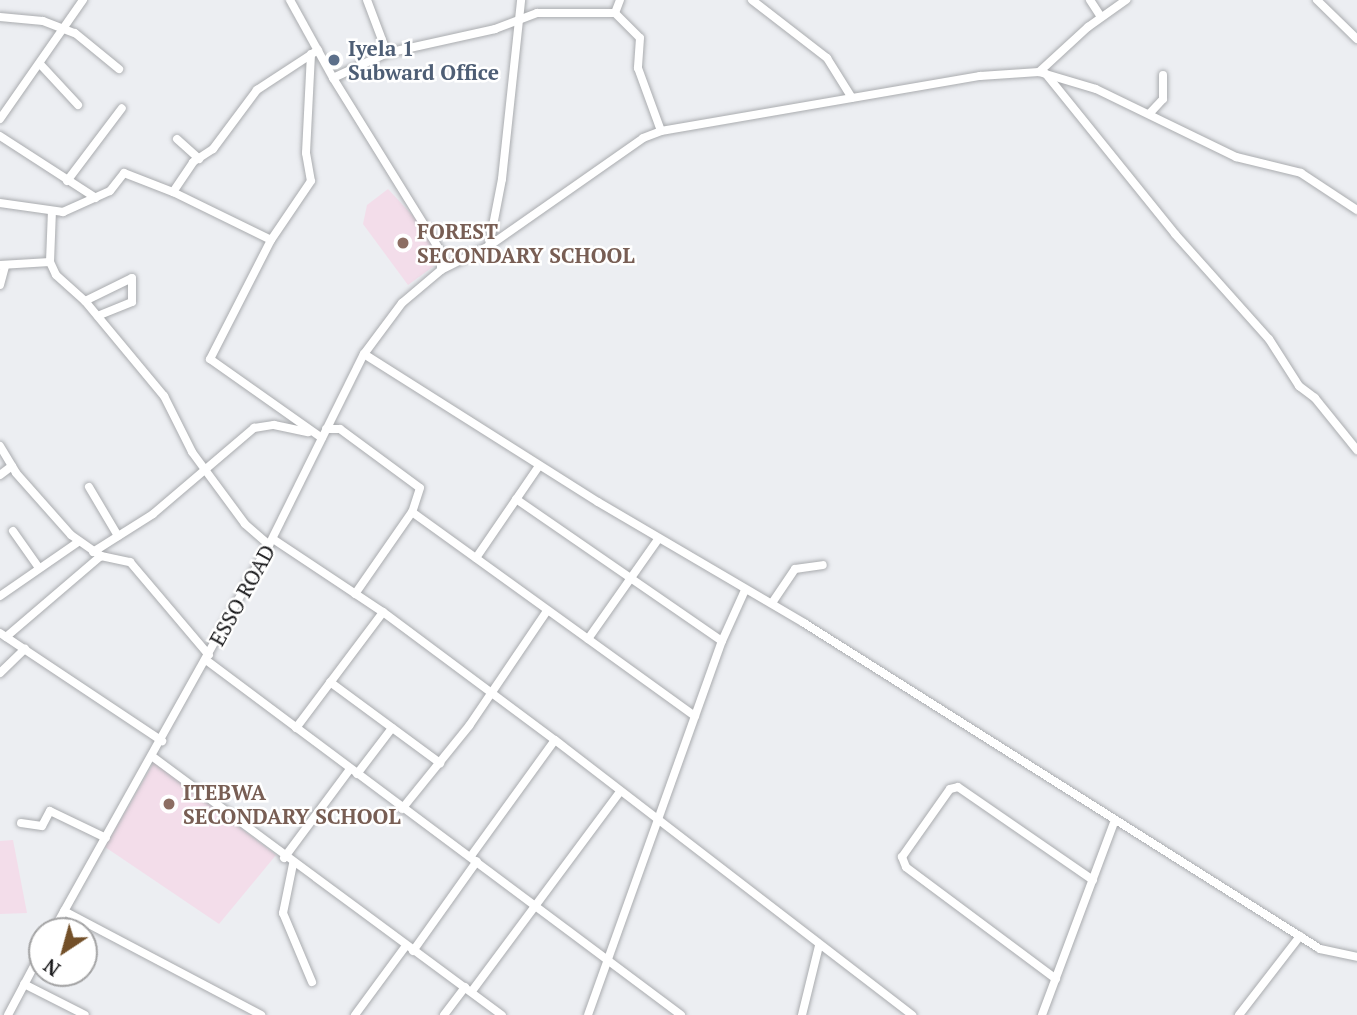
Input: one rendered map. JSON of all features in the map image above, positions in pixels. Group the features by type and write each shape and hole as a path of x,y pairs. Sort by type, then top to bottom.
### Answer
{"street":[{"path":"0,119 65,30 83,0"},
{"path":"290,0 314,52 333,78 441,252 441,271"},
{"path":"367,0 387,52"},
{"path":"489,246 502,179 521,0"},
{"path":"615,13 620,0"},
{"path":"752,0 827,58 852,98"},
{"path":"1090,0 1101,17"},
{"path":"1042,73 1101,17 1126,0"},
{"path":"1317,0 1357,39"},
{"path":"333,78 387,52 517,22 554,10 615,13 640,38 638,68 662,131"},
{"path":"0,18 43,21 65,30 83,38 119,69"},
{"path":"173,192 189,167 212,149 257,90 314,52"},
{"path":"314,52 306,153 311,181 271,240 210,359 318,435"},
{"path":"40,64 78,105"},
{"path":"1042,73 1096,89 1236,157 1301,173 1357,210"},
{"path":"1042,73 1175,234 1269,339 1298,386 1315,398 1357,450"},
{"name":"ESSO ROAD","path":"61,917 162,741 271,542 318,435 326,429 364,354 402,303 441,271 489,246 626,147 662,131 980,76 1042,73"},
{"path":"1150,113 1163,99 1163,75"},
{"path":"66,181 122,108"},
{"path":"0,136 96,198"},
{"path":"177,139 199,159"},
{"path":"0,202 52,211 110,191 124,173 173,192 271,240"},
{"path":"52,211 50,262 56,275 85,301 164,396 203,468 245,524 383,612 555,740 912,1015"},
{"path":"0,285 3,265 50,262"},
{"path":"85,301 132,278 132,302 98,316"},
{"path":"364,354 539,466 745,590 772,603 1115,822 1300,936 1320,948 1357,957"},
{"path":"162,741 3,635 118,536 153,514 203,468 254,428 274,425 318,435"},
{"path":"326,429 340,429 421,488 412,512 355,594"},
{"path":"0,446 12,467 78,542 97,554 130,562 207,657 402,809 474,859 681,1015"},
{"path":"476,558 539,466"},
{"path":"0,475 12,467"},
{"path":"89,487 118,536"},
{"path":"516,499 722,640"},
{"path":"412,512 695,716"},
{"path":"13,531 39,568"},
{"path":"588,639 659,538"},
{"path":"0,596 78,542"},
{"path":"772,603 795,569 823,565"},
{"path":"588,1015 610,962 722,640 745,590"},
{"path":"402,809 491,694 547,611"},
{"path":"296,728 383,612"},
{"path":"0,673 25,649"},
{"path":"330,682 440,763"},
{"path":"285,858 353,771 392,728"},
{"path":"355,1015 409,949 555,740"},
{"path":"153,757 292,864 502,1015"},
{"path":"1056,979 906,867 902,857 950,789 958,787 1093,880"},
{"path":"444,1015 469,989 537,906 620,792"},
{"path":"21,823 42,826 50,811 106,838"},
{"path":"1042,1015 1115,822"},
{"path":"292,864 283,913 312,982"},
{"path":"64,911 261,1015"},
{"path":"1239,1015 1300,936"},
{"path":"802,1015 819,946"},
{"path":"8,1015 28,977"},
{"path":"24,984 85,1015"}],"shaded area":[{"name":"FOREST SECONDARY SCHOOL","path":"388,189 415,218 441,261 408,285 363,224 367,205"},
{"name":"ITEBWA SECONDARY SCHOOL","path":"154,762 276,855 219,924 105,847"},
{"path":"13,840 27,913 0,914 0,841"}],"place":[{"name":"Iyela 1 Subward Office","path":"334,60"},
{"name":"FOREST SECONDARY SCHOOL","path":"403,243"},
{"name":"ITEBWA SECONDARY SCHOOL","path":"169,804"}]}
